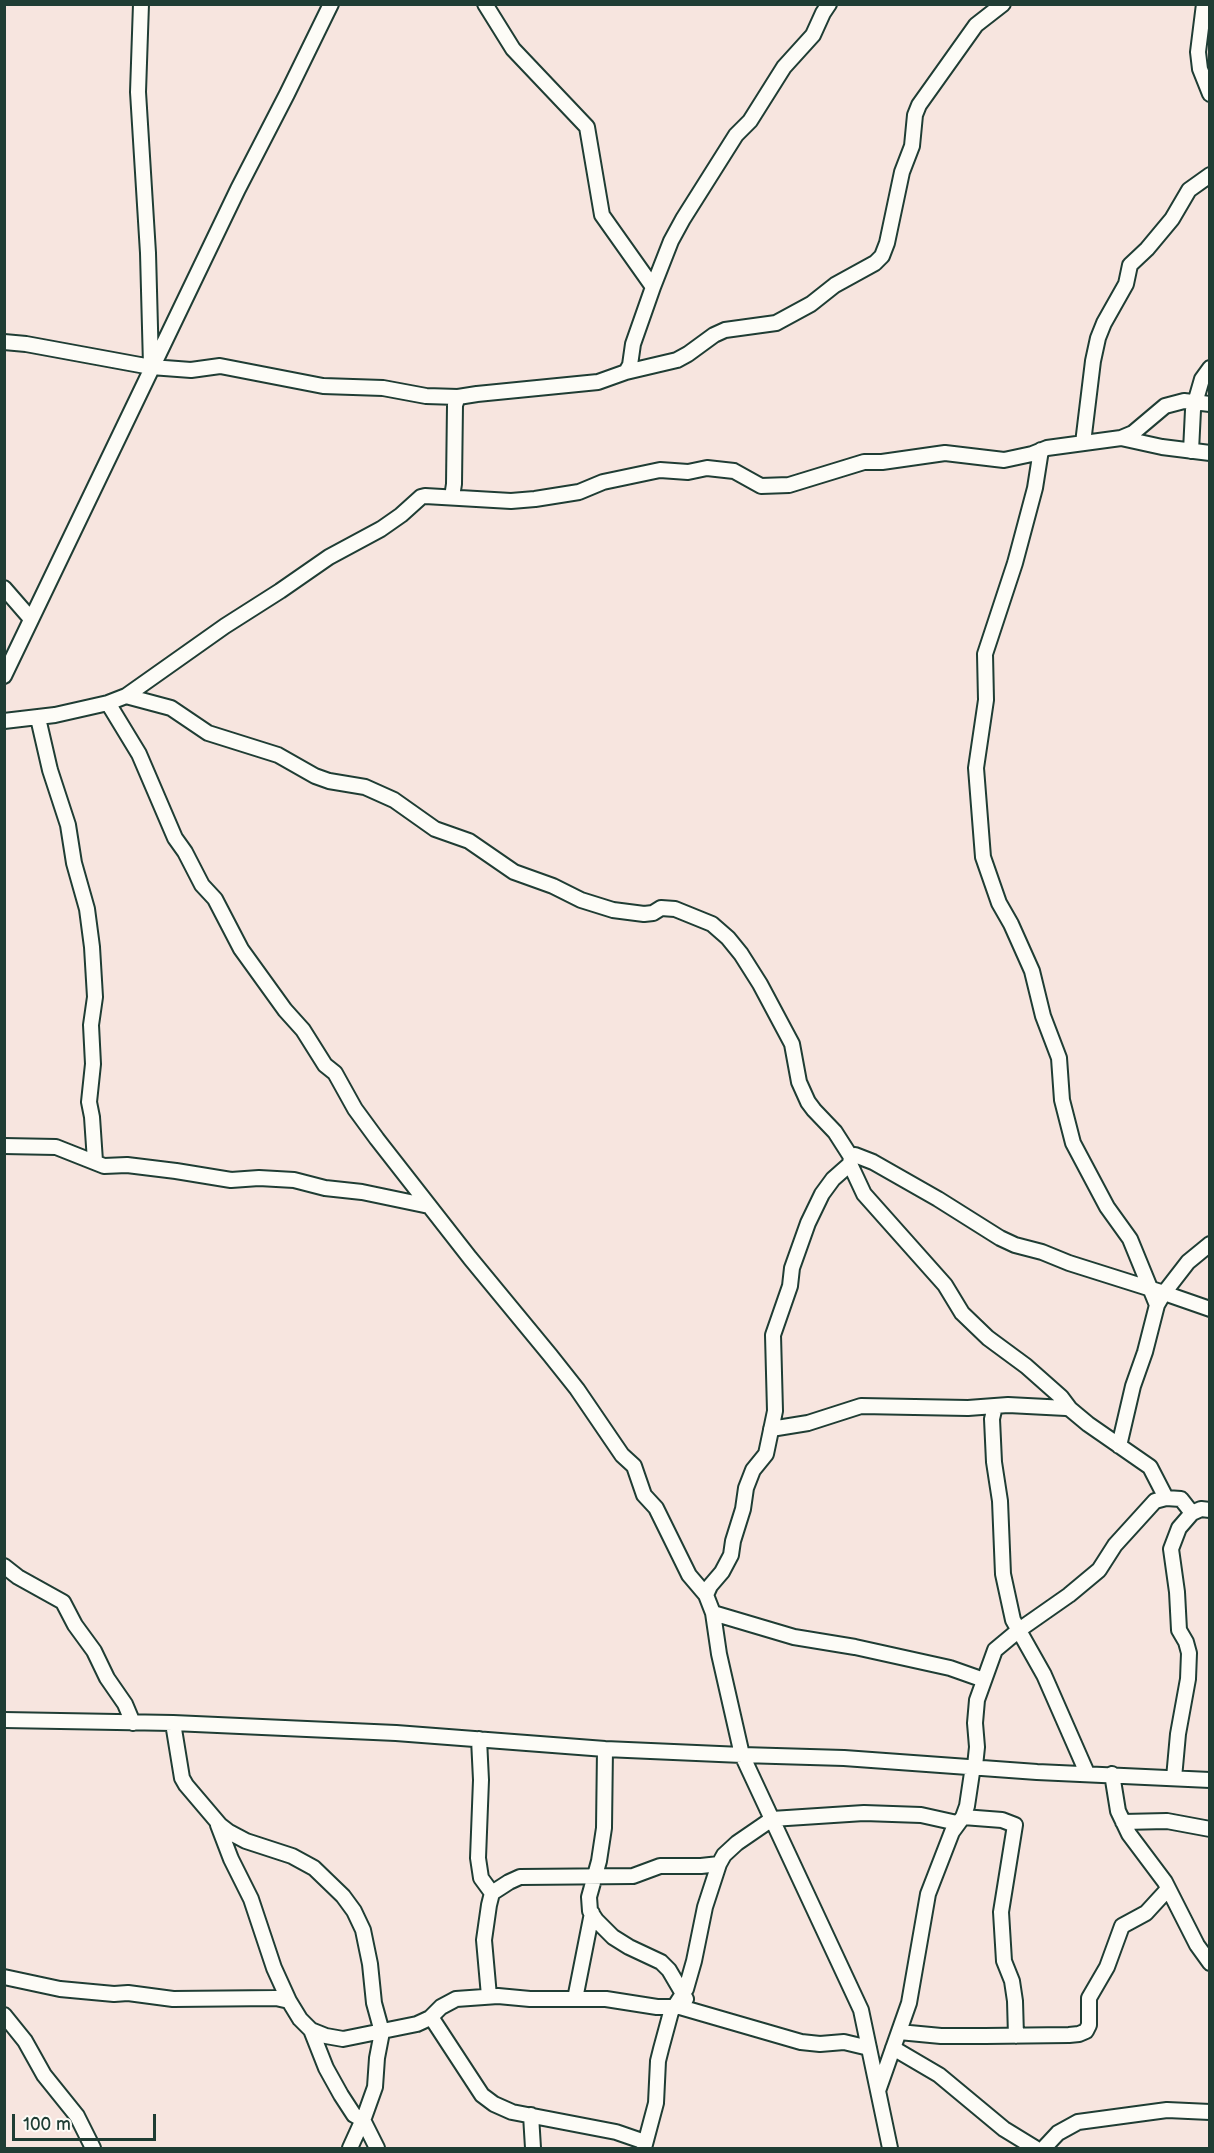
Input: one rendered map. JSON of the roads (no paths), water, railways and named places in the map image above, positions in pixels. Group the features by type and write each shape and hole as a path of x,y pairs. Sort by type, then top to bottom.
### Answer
{"street":[{"path":"141,4 138,92 148,253 152,367"},
{"path":"4,676 238,189 331,4"},
{"path":"485,4 513,49 587,127 602,215 653,287"},
{"path":"626,372 630,365 633,344 653,287 671,241 683,219 736,135 750,121 784,67 813,35 829,4"},
{"path":"4,342 152,367 191,370 220,366 323,386 383,388 426,396 458,398 477,394 598,382 626,372 677,360 725,330 776,323 811,304 835,285 875,263 882,256 887,243 902,172 912,146 915,115 919,105 976,25 1003,4"},
{"path":"1204,4 1198,52 1200,69 1209,94"},
{"path":"1083,443 1091,372 1098,338 1126,284 1130,265 1172,219 1189,190 1209,175"},
{"path":"1203,402 1203,379 1209,368"},
{"path":"452,497 455,405 458,398"},
{"path":"4,722 38,718 108,703 126,696 328,557 381,529 421,497 511,501 535,499 579,492 603,482 671,470 688,472 708,468 734,471 761,486 789,485 864,462 882,462 945,453 1004,460 1041,450 1121,438 1133,433 1165,406 1203,402"},
{"path":"1191,451 1193,410 1203,402"},
{"path":"1121,438 1209,453"},
{"path":"1041,450 1030,508 1015,563 985,654 986,699 976,768 983,856 999,903 1032,971 1043,1016 1059,1058 1064,1108 1073,1143 1107,1207 1130,1239 1157,1296"},
{"path":"4,588 31,619"},
{"path":"126,696 171,708 208,733 278,755 315,776 329,781 365,787 394,800 435,829 469,841 514,872 554,886 581,900 613,910 644,914 661,908 675,909 712,924 741,954 760,984 792,1044 799,1082 808,1102 835,1132 851,1161 864,1194 945,1286 962,1313 987,1338 1026,1366 1061,1396 1070,1409 1150,1467 1166,1498"},
{"path":"108,703 139,754 175,838 202,885 215,899 241,949 278,1001 303,1030 325,1065 335,1073 355,1109 377,1139 577,1389 622,1455 634,1466 644,1495 656,1508 689,1575 706,1595 713,1612 719,1654 742,1755 861,2010 890,2148"},
{"path":"38,718 50,770 68,825 74,863 87,909 92,947 95,998 91,1025 93,1064 89,1102 95,1161"},
{"path":"4,1146 56,1147 104,1166 127,1165 176,1170 225,1179 294,1180 325,1188 362,1192 429,1206"},
{"path":"706,1595 731,1555 746,1488 753,1470 766,1454 775,1411 773,1335 790,1286 792,1268 815,1207 826,1187 855,1155 873,1162 1008,1241 1157,1296 1209,1310"},
{"path":"1119,1446 1132,1386 1145,1352 1157,1296 1188,1262 1209,1245"},
{"path":"771,1429 808,1423 861,1407 990,1411 1054,1406 1070,1409"},
{"path":"990,1411 1000,1501 1003,1574 1013,1620 1044,1675 1087,1773"},
{"path":"878,2091 909,2003 928,1894 934,1874 967,1806 977,1747 975,1723 977,1700 995,1650 1099,1570 1115,1545 1155,1501 1166,1498 1181,1499 1192,1513"},
{"path":"1174,1778 1178,1734 1188,1679 1189,1653 1186,1641 1179,1630 1171,1549 1179,1528 1192,1513 1201,1509 1209,1510"},
{"path":"4,1566 18,1577 63,1602 75,1625 94,1651 107,1678 125,1704 133,1722"},
{"path":"713,1612 794,1637 855,1647 950,1668 984,1680"},
{"path":"4,1720 173,1723 396,1733 605,1749 844,1758 1037,1772 1209,1780"},
{"path":"173,1723 182,1778 216,1820 229,1832 255,1844 292,1856 314,1868 343,1896 354,1911 363,1930 370,1964 374,2003 382,2032 375,2086 350,2148"},
{"path":"479,1739 481,1780 478,1858 481,1878 492,1893 484,1940 489,1996"},
{"path":"605,1749 604,1828 589,1903 592,1913 613,1937 661,1962 693,2010"},
{"path":"1112,1774 1118,1811 1138,1847 1168,1889 1209,1964"},
{"path":"431,2017 482,2095 494,2104 512,2112 616,2132 644,2145 656,2103 657,2061 674,2008 683,1994 694,1961 705,1907 719,1863 724,1855 772,1819 864,1813 921,1815 960,1820 1002,1820 1015,1825 1001,1912 1004,1961 1012,1981 1015,2001 1016,2036"},
{"path":"216,1820 251,1899 271,1959 289,2001 300,2019 311,2030 326,2036 343,2039 417,2024 431,2017 441,2007 456,2000 489,1996 530,1999 606,1999 680,2007 801,2042 820,2044 844,2042 868,2048"},
{"path":"1124,1822 1167,1821 1209,1829"},
{"path":"492,1893 520,1877 633,1876 660,1866 700,1866 719,1863"},
{"path":"899,2032 948,2036 1016,2036 1079,2034 1086,2031 1089,2025 1089,1998 1107,1967 1122,1926 1146,1913 1168,1889"},
{"path":"576,1999 592,1913"},
{"path":"4,1977 60,1989 114,1994 136,1993 173,1999 276,1998 289,2001"},
{"path":"4,2015 25,2042 44,2075 77,2116 93,2148"},
{"path":"311,2030 326,2068 341,2095 354,2115 363,2120 377,2148"},
{"path":"893,2048 939,2075 1004,2128 1035,2148"},
{"path":"1044,2148 1058,2133 1078,2122 1167,2110 1209,2112"},
{"path":"531,2115 533,2148"}]}
